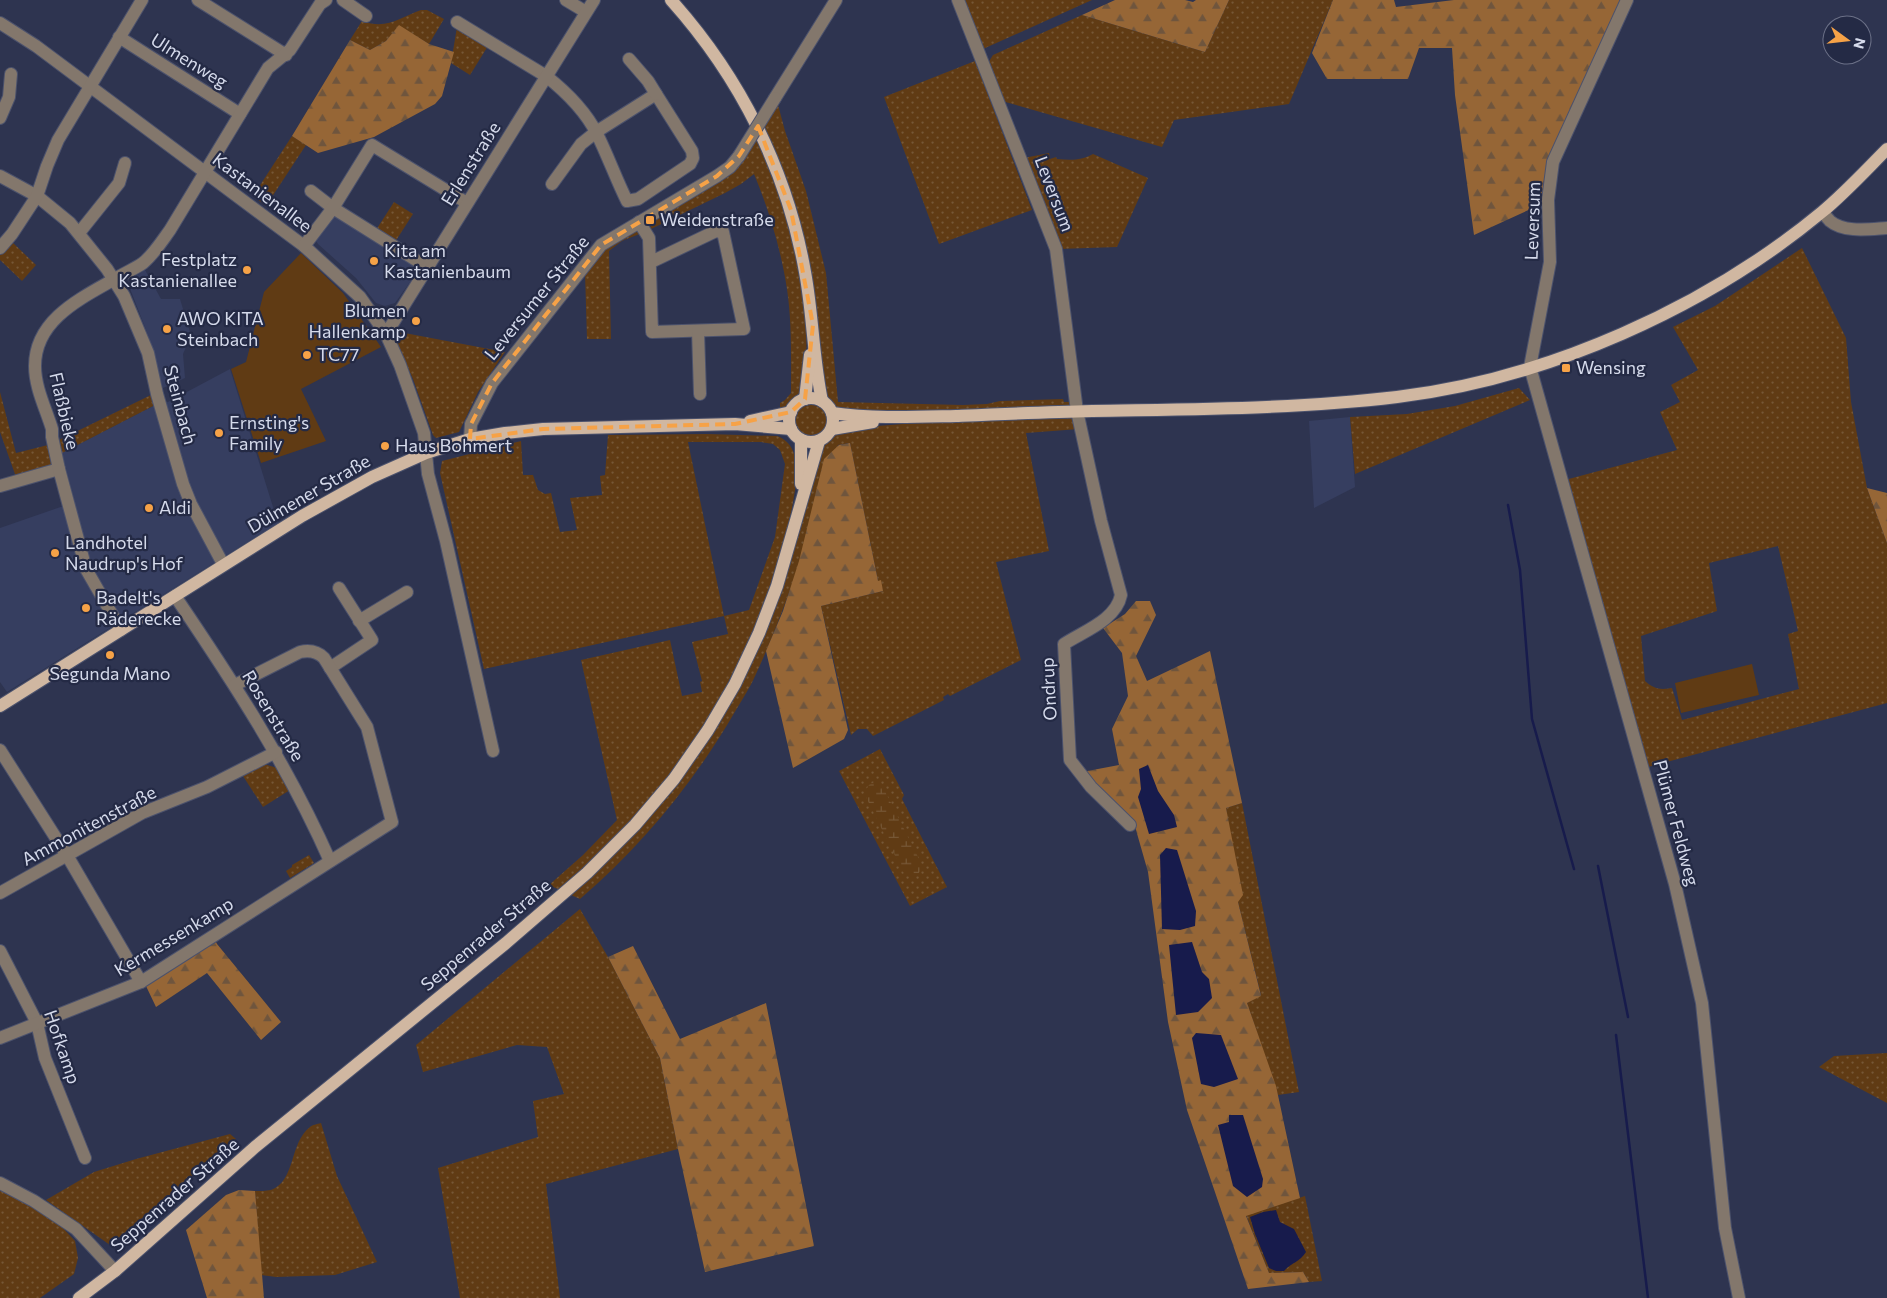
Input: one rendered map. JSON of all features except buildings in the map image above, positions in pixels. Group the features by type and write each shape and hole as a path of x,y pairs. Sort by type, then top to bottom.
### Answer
{"main road":[{"path":"671,0 714,52 735,84 763,136 791,210 805,271 822,401"},
{"path":"832,413 902,418 1310,406 1380,399 1466,385 1563,357 1640,326 1708,291 1766,253 1823,212 1887,150"},
{"path":"805,399 813,325"},
{"path":"813,398 822,401 830,408 832,413 834,421 832,428 825,438 818,442 813,443 801,440 791,429 789,420 791,412 799,402 805,399 813,398"},
{"name":"Dülmener Straße","path":"735,424 791,412"},
{"path":"832,428 902,418"},
{"name":"Dülmener Straße","path":"0,706 223,564 347,490 426,453 470,439 543,429 735,424 791,429"},
{"name":"Seppenrader Straße","path":"800,509 801,440"},
{"name":"Seppenrader Straße","path":"79,1298 115,1271 255,1147 506,943 580,880 635,825 674,779 708,730 735,684 759,633 777,586 818,442"}],"street":[{"path":"0,248 12,234 37,196 46,166 58,140 142,0"},
{"path":"198,0 286,55"},
{"name":"Flaßbieke","path":"121,630 86,569 59,469 52,429 36,377 37,351 44,333 54,318 77,302 142,264 151,255 170,230 268,68 286,55 320,4 326,0"},
{"path":"343,0 366,16"},
{"path":"566,0 586,12"},
{"name":"Erlenstraße","path":"386,334 594,0"},
{"name":"Leversumer Straße","path":"470,439 471,424 492,383 601,245 730,167 739,156 836,0"},
{"name":"Leversum","path":"958,0 1056,249 1077,412"},
{"name":"Leversum","path":"1530,367 1550,262 1548,200 1554,162 1627,0"},
{"path":"456,22 546,76 559,86 579,108 596,132 627,201 638,199 690,164 693,158 692,151 648,81 629,59"},
{"name":"Kastanienallee","path":"0,23 36,46 304,246 360,297 386,334 400,365 424,433 428,474 446,541 492,751"},
{"name":"Ulmenweg","path":"119,37 240,114"},
{"path":"0,118 9,97 11,74"},
{"path":"552,184 581,144 596,132 656,94"},
{"path":"304,246 333,208 372,146 467,203"},
{"path":"79,233 119,183 125,163"},
{"name":"Steinbach","path":"0,176 37,196 70,223 107,269 132,312 148,353 157,394 183,484 191,504 223,564"},
{"path":"311,191 333,208 427,267"},
{"path":"1823,212 1831,222 1844,228 1887,228"},
{"path":"639,222 649,238 652,332 744,329 724,232 716,232 651,262"},
{"path":"698,332 700,394"},
{"name":"Plümer Feldweg","path":"1530,367 1676,886 1700,993 1725,1228 1738,1298"},
{"name":"Ondrup","path":"1077,412 1101,521 1121,595 1119,604 1110,615 1064,644 1070,760 1091,787 1130,825"},
{"path":"0,486 59,469"},
{"path":"236,685 306,651 320,654 330,668 372,640 339,588"},
{"path":"359,620 407,592"},
{"name":"Rosenstraße","path":"174,596 236,685 276,752 308,811 330,860"},
{"name":"Kermessenkamp","path":"0,1038 141,982 392,822 367,727 330,668"},
{"path":"0,750 68,856 141,982"},
{"name":"Ammonitenstraße","path":"0,894 142,814 207,787 276,752"},
{"name":"Hofkamp","path":"0,951 38,1023 45,1058 85,1158"},
{"path":"0,1183 34,1201 76,1229 115,1271"}],"highlighted area":[{"path":"758,126 791,210 813,325 805,399 791,412 735,424 543,429 470,439 471,424 492,383 601,245 717,176 739,156"}],"shaded area":[{"name":"Kita am Kastanienbaum","path":"330,216 336,216 415,265 417,271 415,275 395,303 385,306 376,303 356,278 318,244 315,239"},
{"name":"AWO KITA Steinbach","path":"145,270 161,299 180,299 193,342 186,347 183,354 185,378 163,388 148,335 129,286 130,280"},
{"path":"230,369 278,523 7,692 0,682 0,528 75,502 62,453 155,405 168,402"},
{"path":"1350,417 1355,487 1314,508 1309,421"},
{"path":"1148,765 1158,791 1174,815 1177,827 1149,834 1138,797 1141,789 1139,769"},
{"path":"1166,848 1177,850 1196,911 1195,926 1180,930 1162,929 1160,855"},
{"path":"1192,942 1202,972 1209,979 1212,998 1198,1012 1176,1015 1169,945"},
{"path":"1196,1033 1221,1035 1238,1079 1214,1087 1201,1084 1192,1038"},
{"path":"1229,1115 1243,1115 1263,1179 1262,1187 1247,1197 1233,1186 1218,1125 1229,1122"},
{"path":"1276,1210 1280,1222 1294,1229 1306,1252 1284,1271 1276,1271 1269,1268 1250,1217"}],"green space":[{"path":"962,0 1092,0 983,49"},
{"path":"1115,0 1185,0 1193,2 1196,0 1229,0 1205,52 1082,15"},
{"path":"1229,0 1333,0 1289,104 1174,120 1162,147 1002,101 988,63 993,55 1082,15 1205,52"},
{"path":"1333,0 1394,0 1396,7 1454,0 1624,0 1551,163 1546,202 1474,235 1455,95 1452,48 1419,48 1408,79 1327,79 1312,53"},
{"path":"421,10 427,10 444,19 429,44 399,26 386,41 370,50 350,40 362,21 386,24"},
{"path":"399,25 429,44 454,52 442,96 435,104 374,137 318,153 292,136 350,40 370,50 386,41"},
{"path":"457,27 488,46 470,75 451,63"},
{"path":"975,61 1032,210 939,244 884,97"},
{"path":"777,101 785,131 806,191 826,273 838,402 963,405 987,404 1000,401 1063,399 1064,402 1072,402 1070,406 911,413 841,410 828,399 799,220 788,184 763,124"},
{"path":"292,136 306,145 266,206 253,196"},
{"path":"756,136 780,198 792,240 801,283 805,318 806,359 801,393 780,411 780,403 791,393 789,302 778,245 754,174 725,193 651,229 649,221 727,177 736,169"},
{"path":"1049,153 1050,159 1056,157 1057,159 1066,160 1080,159 1093,154 1148,178 1117,247 1059,249 1024,158"},
{"path":"394,202 413,214 395,242 376,230"},
{"path":"639,228 642,233 622,241 609,251 611,339 587,339 585,273 596,258 609,246"},
{"path":"11,241 36,265 22,281 0,260 0,253"},
{"path":"1802,248 1846,338 1851,402 1867,488 1887,543 1887,703 1648,767 1565,480 1677,450 1660,412 1680,402 1671,385 1698,370 1673,327 1715,306","holes":["1778,546 1798,631 1788,634 1799,689 1682,720 1672,688 1657,688 1645,681 1641,636 1717,611 1709,563"]},
{"name":"TC77","path":"301,253 343,293 381,347 301,389 326,441 261,463 231,369 246,362 264,292"},
{"path":"394,331 505,352 478,392 459,432 436,438 433,435 413,379 393,336"},
{"path":"1519,388 1530,400 1355,474 1350,417 1407,414 1455,406"},
{"path":"0,392 16,453 48,445 52,463 50,467 16,477 0,432"},
{"path":"153,394 155,405 62,453 59,440"},
{"path":"811,405 817,406 822,410 826,415 826,427 822,432 817,436 811,437 805,436 800,432 796,427 795,421 796,415 800,410 805,406"},
{"path":"1071,418 1079,429 1026,433 1049,551 996,562 1021,660 950,696 948,694 943,697 944,700 873,736 867,729 858,729 851,735 821,606 883,591 878,581 850,443 838,445 780,618 754,679 744,696 703,762 646,835 603,879 580,899 571,895 729,705 820,448 840,431 850,428 930,422"},
{"path":"707,434 777,436 791,447 795,455 796,484 787,532 768,592 743,652 713,709 678,764 647,804 611,842 560,890 549,885 583,855 617,820 581,660 670,640 682,696 702,692 700,682 702,681 692,642 728,634 724,616 484,669 440,473 442,461 521,441 523,475 533,475 538,490 545,494 551,493 560,532 577,530 570,498 602,495 600,476 605,475 608,435","holes":["688,442 761,442 773,444 780,450 785,464 775,537 749,610 724,616"]},
{"path":"850,443 878,581 881,580 883,591 821,606 848,730 844,739 793,768 766,651 783,611 799,561 824,459 839,445"},
{"path":"1867,488 1887,493 1887,543"},
{"path":"1136,601 1150,601 1156,615 1136,656 1147,681 1210,651 1242,803 1226,808 1243,895 1238,902 1261,996 1247,1003 1276,1086 1300,1198 1246,1216 1269,1273 1303,1272 1309,1282 1248,1289 1187,1110 1168,1022 1148,872 1134,823 1082,772 1119,765 1112,729 1128,696 1122,653 1103,628 1125,614"},
{"path":"1752,664 1759,695 1681,713 1675,683"},
{"path":"880,749 904,795 902,799 947,887 910,906 839,771"},
{"path":"264,764 277,768 290,790 263,807 243,776"},
{"path":"876,781 884,789 920,861 922,868 918,874 910,877 903,872 864,793 869,785"},
{"path":"1242,803 1299,1092 1278,1095 1247,1003 1261,995 1238,902 1226,808"},
{"path":"309,855 314,863 290,878 286,871"},
{"path":"580,909 608,957 660,1058 678,1149 546,1184 560,1298 460,1298 438,1168 538,1137 533,1101 564,1094 547,1047 517,1045 423,1072 416,1045"},
{"path":"214,938 281,1022 261,1040 207,973 156,1007 146,986"},
{"path":"633,946 680,1039 766,1003 814,1246 705,1272 660,1058 608,957"},
{"path":"1887,1053 1887,1103 1819,1067 1834,1056"},
{"path":"321,1123 337,1176 377,1262 335,1275 276,1277 261,1275 255,1191 271,1190 285,1179 303,1134 311,1126"},
{"path":"230,1134 236,1139 110,1245 46,1200 94,1172"},
{"path":"0,1189 33,1207 61,1226 75,1241 78,1258 74,1274 40,1298 0,1298"},
{"path":"239,1190 255,1191 264,1298 207,1298 186,1230 226,1195"},
{"path":"1305,1196 1322,1281 1309,1282 1303,1272 1269,1273 1246,1215"}],"waterway":[{"path":"1508,505 1520,570 1532,719 1574,869"},
{"path":"1598,866 1628,1017"},
{"path":"1616,1035 1648,1298"}],"place":[{"name":"Weidenstraße","path":"650,220"},
{"name":"Kita am Kastanienbaum","path":"374,261"},
{"name":"Festplatz Kastanienallee","path":"247,270"},
{"name":"Blumen Hallenkamp","path":"416,321"},
{"name":"AWO KITA Steinbach","path":"167,329"},
{"name":"TC77","path":"307,355"},
{"name":"Wensing","path":"1566,368"},
{"name":"Ernsting's Family","path":"219,433"},
{"name":"Haus Bohmert","path":"385,446"},
{"name":"Aldi","path":"149,508"},
{"name":"Landhotel Naudrup's Hof","path":"55,553"},
{"name":"Badelt's Räderecke","path":"86,608"},
{"name":"Segunda Mano","path":"110,655"}]}
